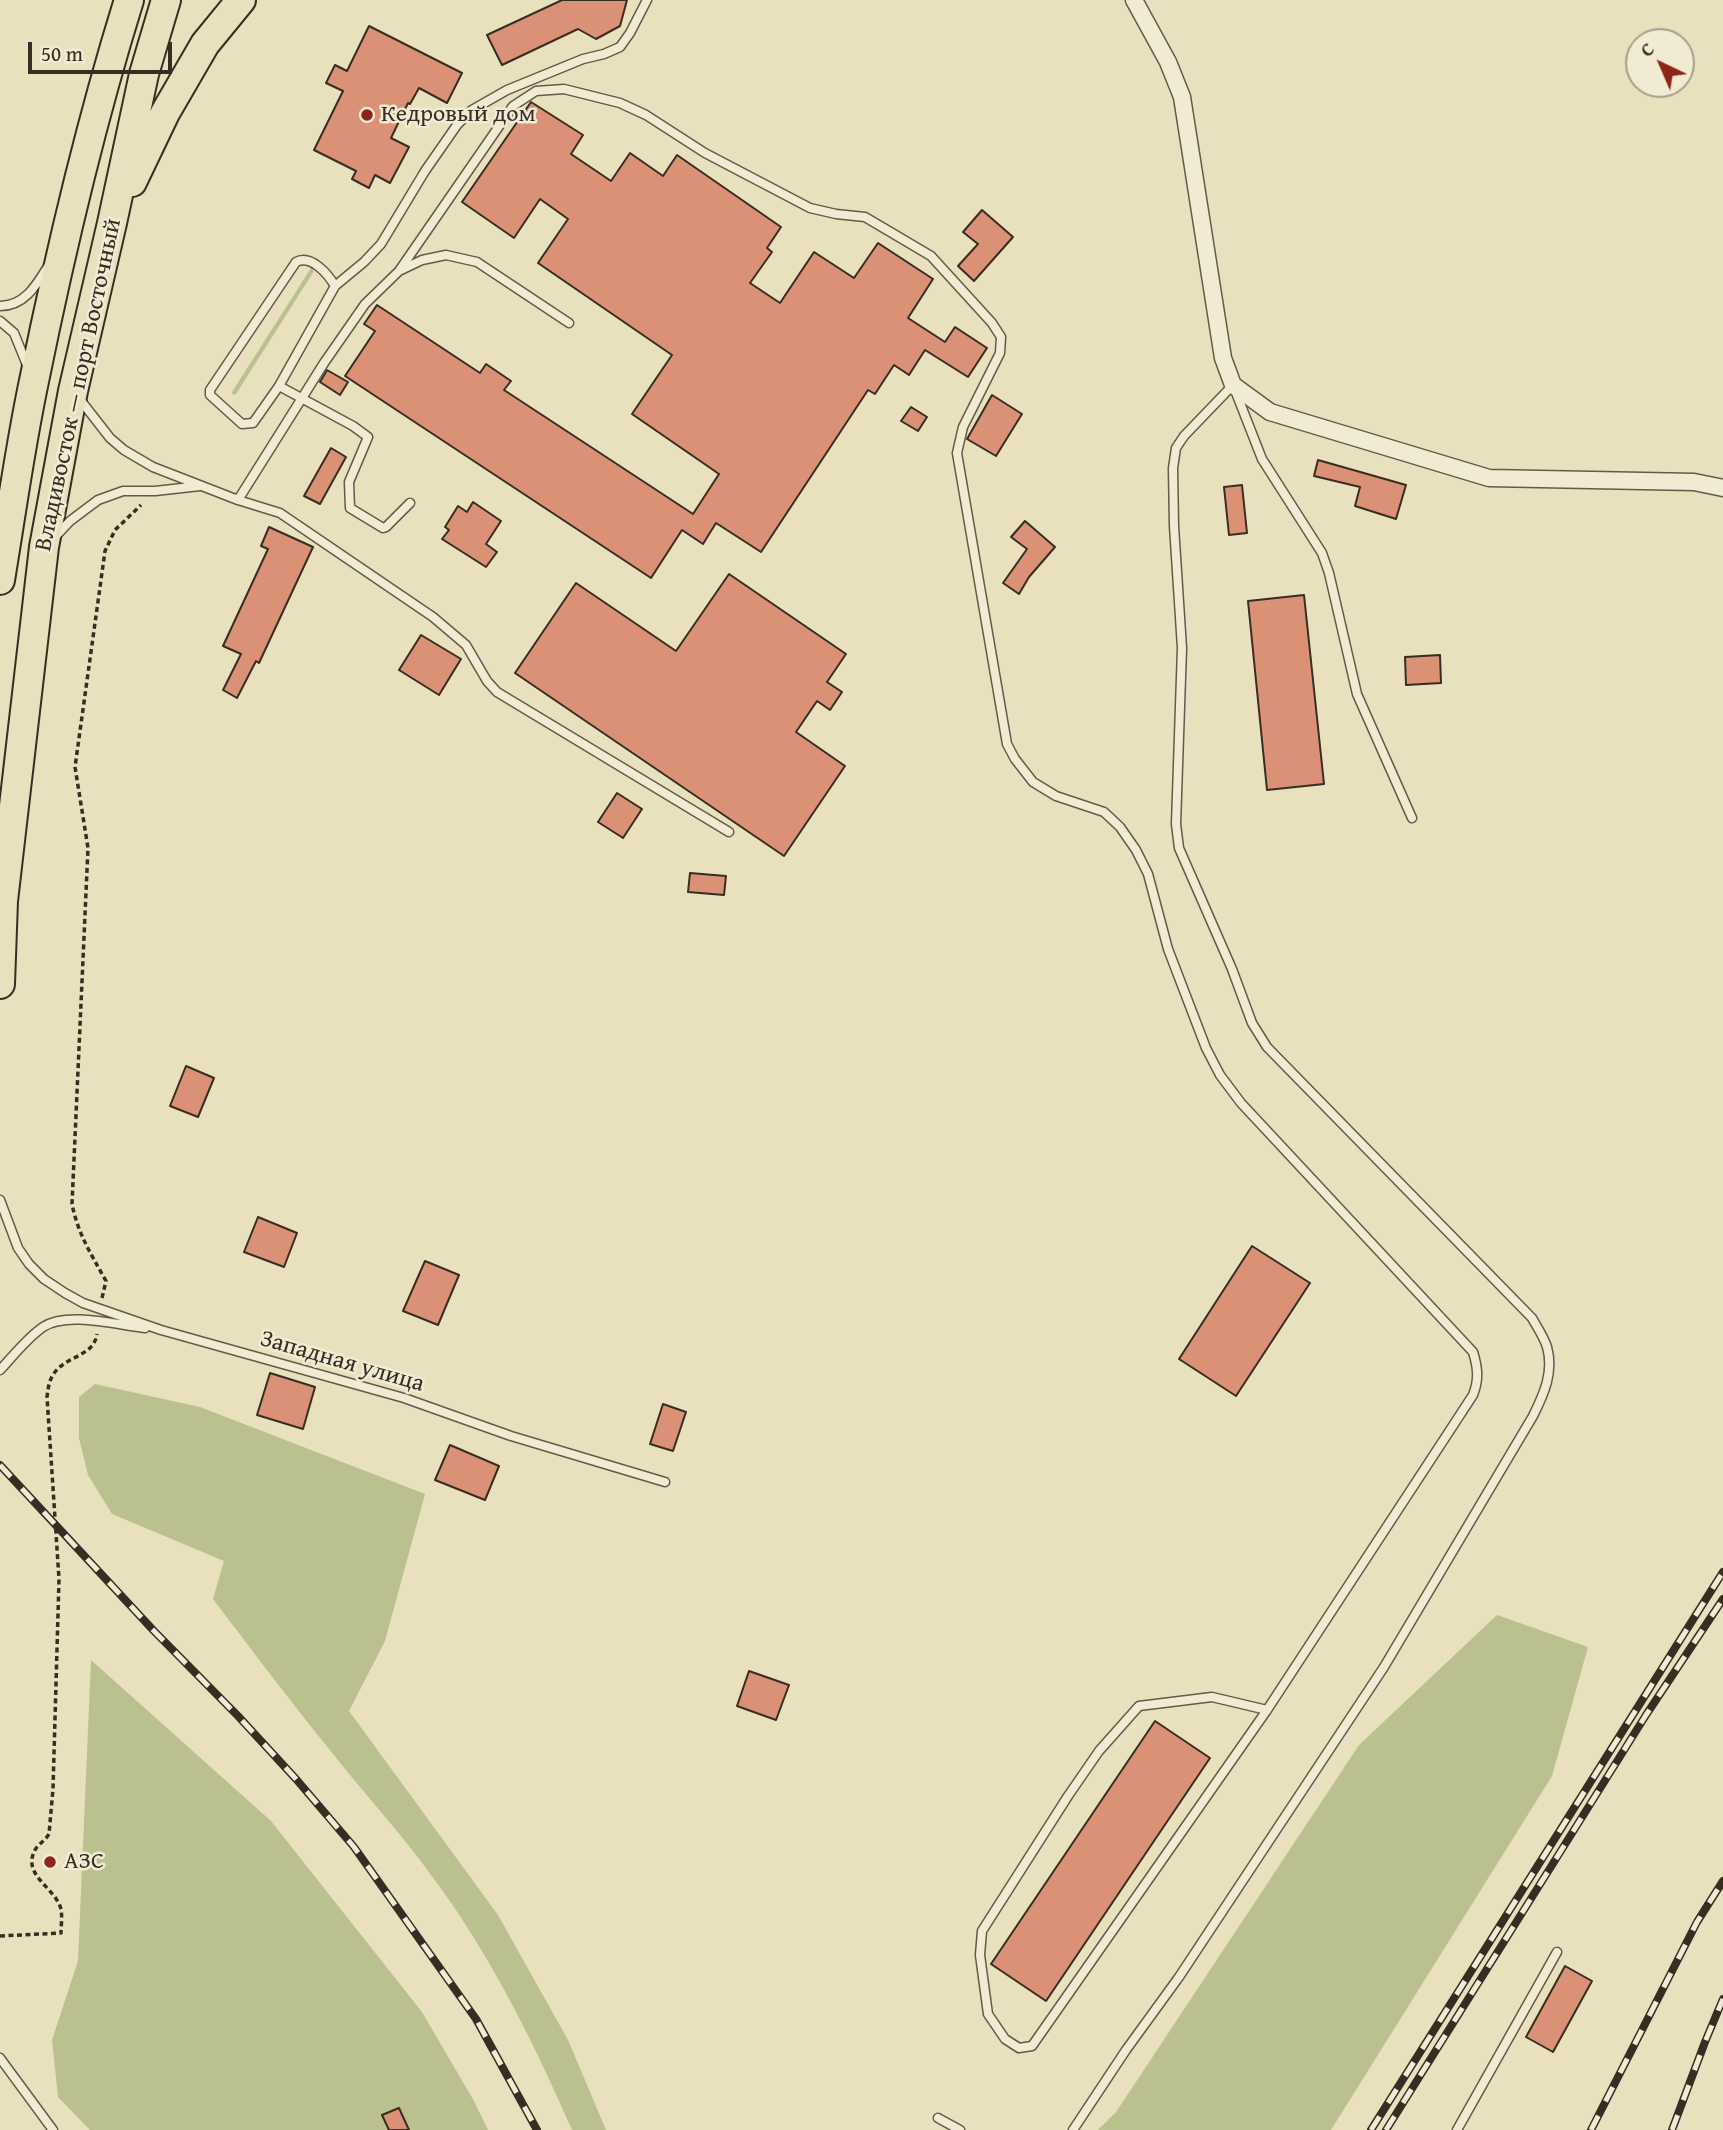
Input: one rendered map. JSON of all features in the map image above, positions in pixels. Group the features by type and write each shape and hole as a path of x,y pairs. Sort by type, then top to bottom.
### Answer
{"highway":[{"name":"Владивосток — порт Восточный","path":"0,580 33,383 66,235 129,0"},
{"name":"Владивосток — порт Восточный","path":"0,984 3,901 44,547 73,391 145,74 166,0"},
{"path":"113,223 172,102 205,44 241,0"}],"street":[{"path":"1137,1 1168,62 1182,97 1223,358 1233,385 1270,412 1489,478 1694,482 1723,488"}],"lane":[{"path":"335,286 330,278 308,260 296,262 210,390 210,395 242,424 253,424 279,386 335,286 381,244 425,171 457,125 472,110 507,90 620,47 647,0"},
{"path":"239,500 324,363 365,304 399,271 513,106 536,92 564,89 620,103 646,115 705,153 810,208 865,217 930,256 952,277 1001,337 1000,353 963,427 957,453 1007,744 1033,782 1056,796 1104,812 1120,827 1148,874 1168,948 1206,1048 1220,1075 1241,1103 1473,1352 1478,1382 1473,1395 1267,1710 1031,2046 1019,2048 1005,2039 988,2014 980,1955 982,1931 1099,1751 1139,1706 1212,1697 1267,1710"},
{"path":"0,306 16,304 32,290 66,235"},
{"path":"399,271 422,260 446,255 477,262 569,323"},
{"path":"0,321 14,333 20,344 33,383"},
{"path":"1073,2130 1187,1965 1384,1667 1533,1416 1545,1392 1549,1369 1547,1347 1532,1318 1267,1047 1252,1023 1232,969 1179,848 1176,824 1182,649 1173,468 1176,449 1184,436 1233,385 1262,459 1322,553 1329,573 1356,694 1412,818"},
{"path":"279,386 368,437 349,482 350,508 383,528 410,503"},
{"path":"73,391 110,438 124,450 153,467 280,513 433,617 466,645 487,681 497,692 729,832"},
{"path":"44,547 98,500 123,491 203,486"},
{"name":"Западная улица","path":"0,1200 18,1248 29,1264 44,1279 83,1303 161,1330 404,1398 510,1436 665,1482"},
{"name":"Западная улица","path":"0,1370 28,1339 51,1322 59,1320 74,1319 161,1330"},
{"path":"1457,2130 1558,1952"},
{"path":"0,2058 53,2130"},
{"path":"938,2118 960,2130"}],"path":[{"path":"100,1308 106,1281 76,1225 72,1204 88,848 75,767 105,551 115,530 156,491"},
{"path":"0,1936 61,1933 61,1908 53,1894 34,1875 32,1861 36,1847 49,1834 53,1789 59,1579 47,1396 54,1372 96,1342 99,1322"}],"green space":[{"path":"311,268 314,271 233,395 232,392"},
{"path":"95,1384 200,1407 425,1494 385,1641 349,1711 498,1915 568,2040 606,2130 572,2130 510,2001 455,1908 411,1848 321,1739 213,1599 224,1561 112,1514 88,1475 79,1438 79,1397"},
{"path":"1497,1615 1588,1647 1552,1776 1331,2130 1098,2130 1116,2112 1359,1745"},
{"path":"91,1660 271,1821 422,2012 488,2130 90,2130 58,2097 52,2040 78,1961"}],"building":[{"path":"562,0 627,0 620,26 596,39 578,29 502,65 487,35"},
{"path":"369,26 462,73 447,103 419,88 410,104 408,103 391,138 409,147 390,183 375,175 369,188 352,179 356,171 314,150 343,91 326,83 335,65 347,71"},
{"path":"531,102 583,135 571,154 611,181 630,153 663,176 677,155 781,227 767,248 772,252 750,283 780,303 814,252 854,278 878,243 933,279 908,318 945,342 955,327 987,348 968,377 925,350 909,375 894,365 875,394 868,390 761,552 716,523 703,544 682,530 651,578 345,376 375,331 364,324 377,305 480,373 486,364 511,381 504,390 693,514 719,474 632,414 672,355 538,263 568,219 540,199 514,238 462,202"},
{"path":"982,210 1013,237 974,281 958,266 978,244 963,232"},
{"path":"327,370 348,382 340,395 320,382"},
{"path":"992,395 1022,414 996,456 967,439"},
{"path":"911,407 927,417 918,431 901,421"},
{"path":"331,448 346,457 320,504 304,496"},
{"path":"1318,460 1406,485 1396,519 1355,506 1360,487 1314,476"},
{"path":"1242,485 1247,533 1229,535 1224,487"},
{"path":"473,502 501,521 486,544 497,552 486,567 442,539 449,530 445,527 458,506 467,512"},
{"path":"1025,521 1055,547 1029,577 1019,594 1003,583 1027,549 1011,537"},
{"path":"269,527 313,547 259,663 256,661 237,698 223,690 241,654 223,646 268,549 261,546"},
{"path":"729,574 846,654 827,682 842,692 830,710 817,701 796,732 845,766 784,856 515,673 576,583 676,651"},
{"path":"1304,595 1324,784 1267,790 1248,601"},
{"path":"421,635 461,659 439,695 399,670"},
{"path":"1440,655 1441,683 1406,685 1405,657"},
{"path":"617,793 642,809 623,838 598,822"},
{"path":"690,873 726,876 724,895 688,892"},
{"path":"186,1066 214,1078 198,1117 170,1106"},
{"path":"258,1217 297,1233 284,1267 244,1252"},
{"path":"1252,1246 1310,1283 1236,1396 1179,1359"},
{"path":"425,1261 459,1275 438,1325 403,1311"},
{"path":"270,1373 315,1387 303,1429 257,1415"},
{"path":"663,1404 686,1412 673,1451 650,1444"},
{"path":"450,1445 499,1466 485,1500 435,1480"},
{"path":"749,1671 789,1685 776,1720 737,1706"},
{"path":"1155,1721 1210,1758 1046,2001 991,1964"},
{"path":"1565,1966 1592,1981 1553,2052 1526,2037"},
{"path":"399,2108 409,2130 389,2130 382,2115"}],"railway":[{"path":"0,1465 154,1631 238,1716 354,1847 476,2019 537,2130"},
{"path":"1371,2130 1723,1572"},
{"path":"1386,2130 1646,1715 1723,1599"},
{"path":"1591,2130 1697,1922 1723,1881"},
{"path":"1672,2130 1723,1999"}],"place":[{"name":"Кедровый дом","path":"367,115"},
{"name":"АЗС","path":"50,1862"}]}
